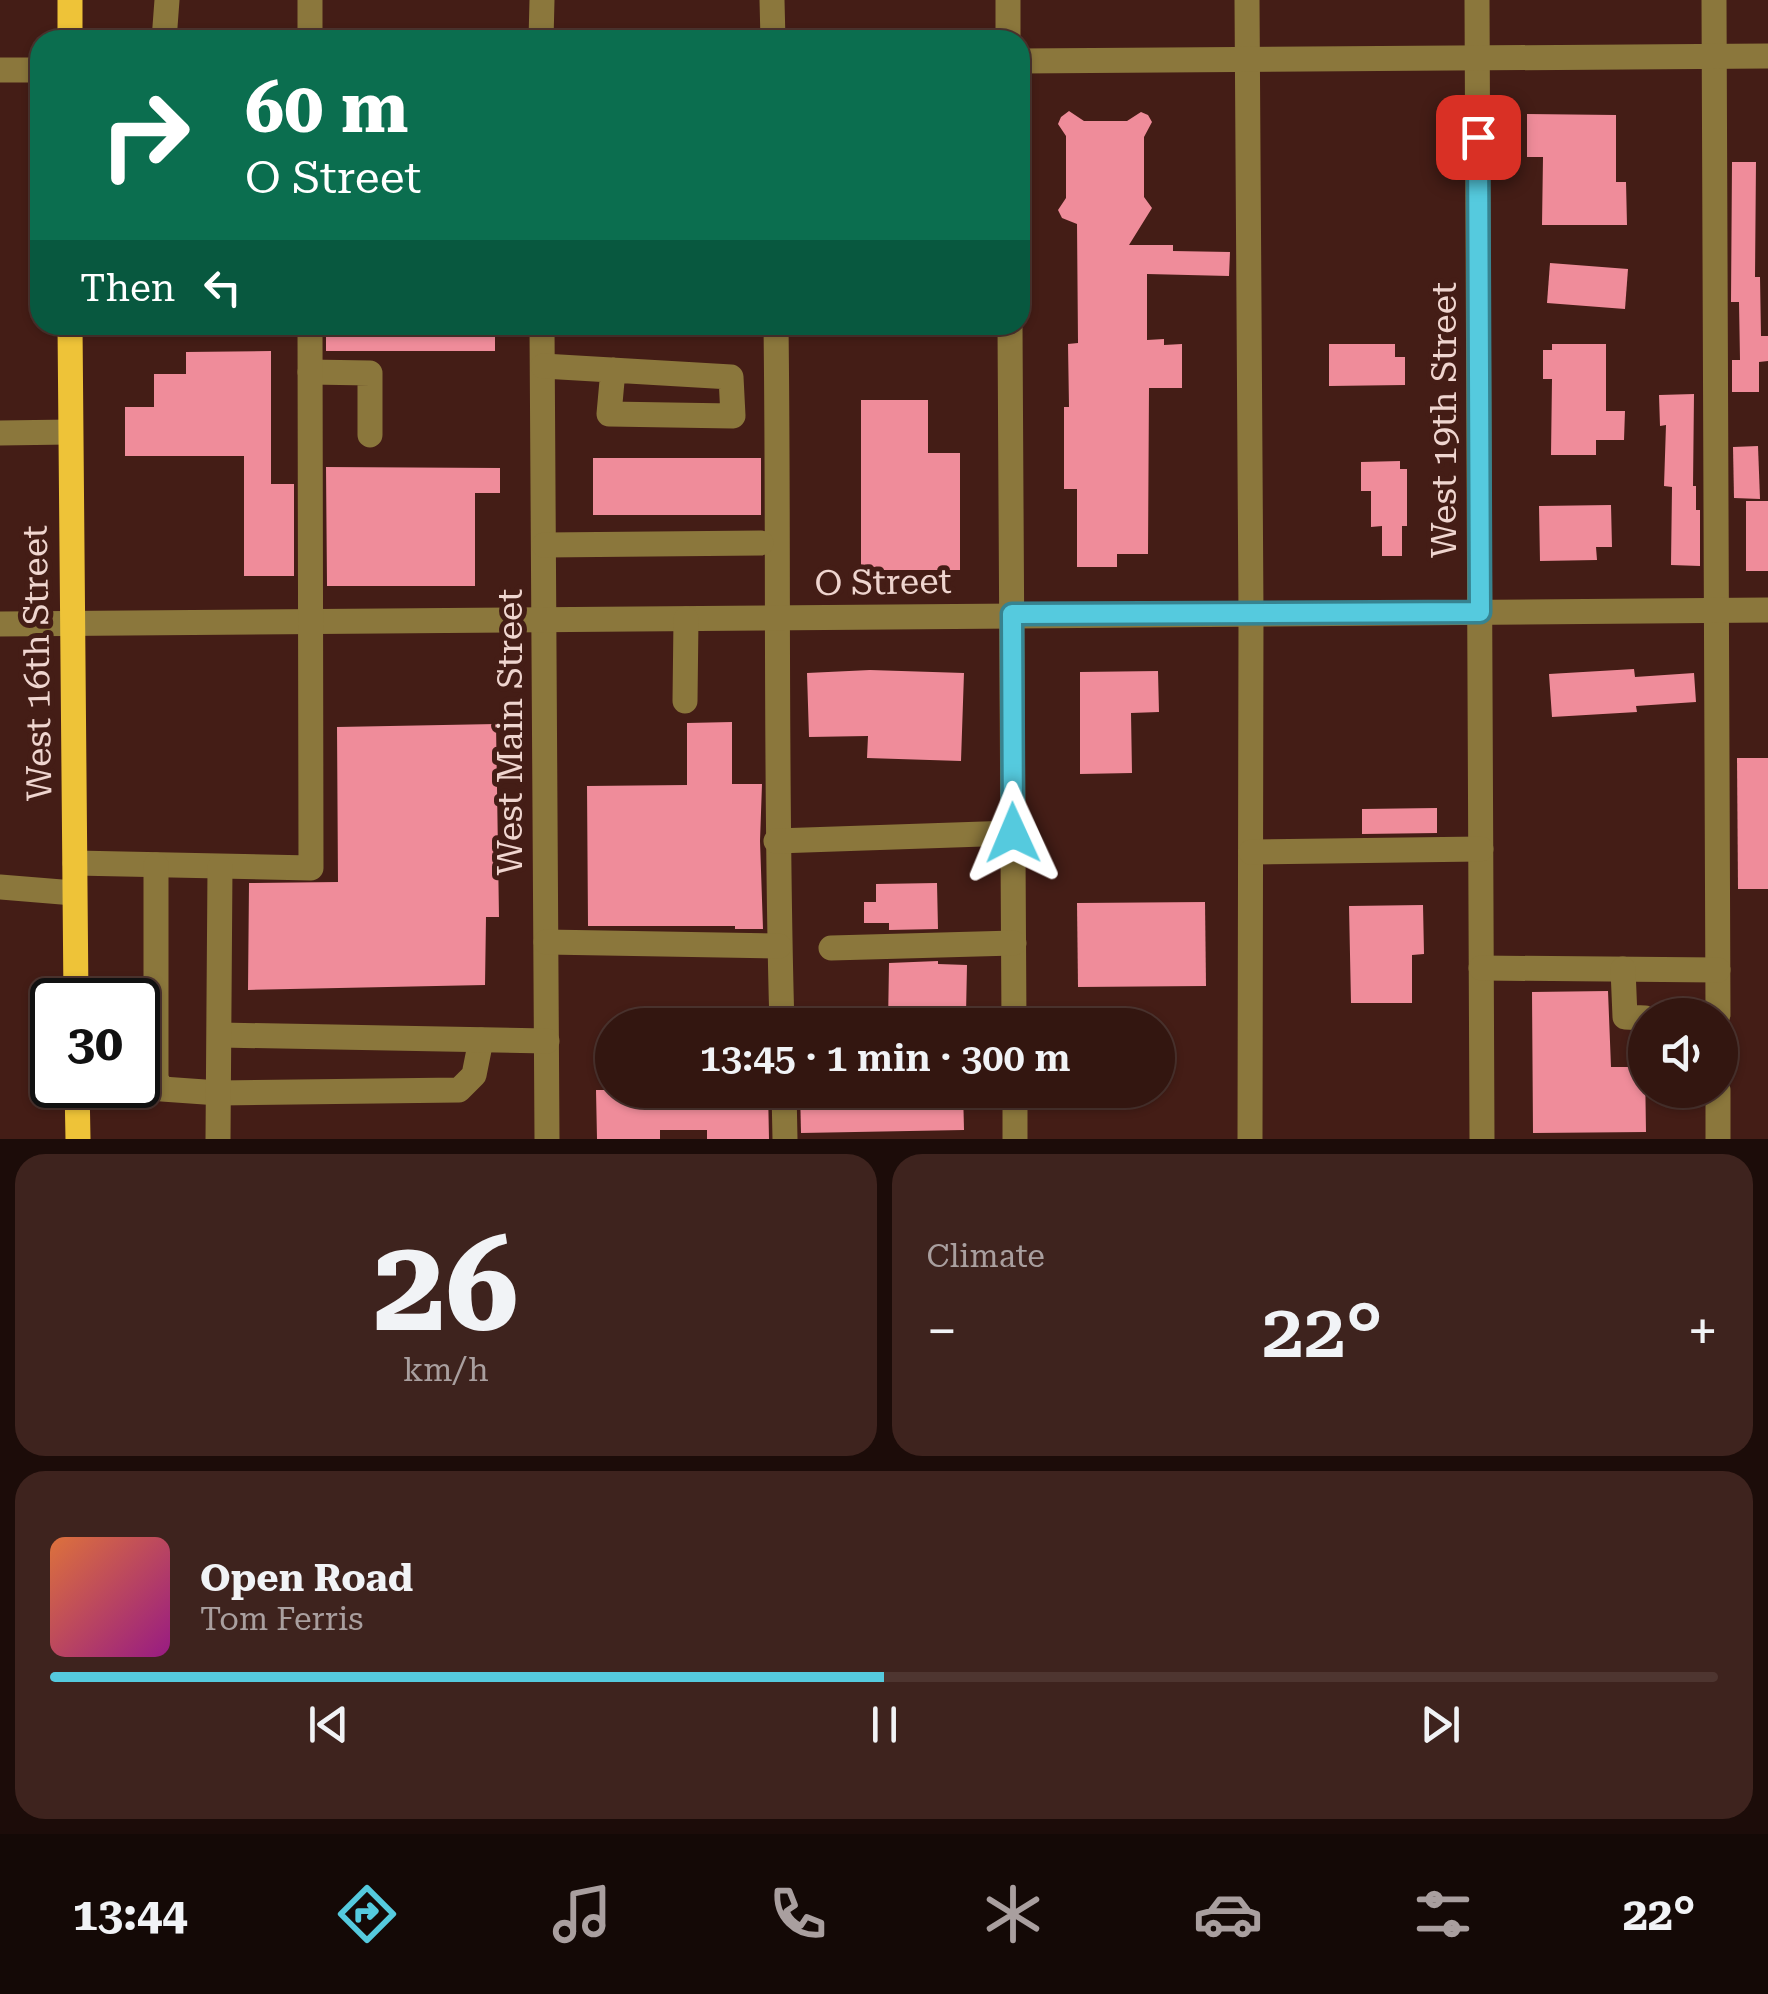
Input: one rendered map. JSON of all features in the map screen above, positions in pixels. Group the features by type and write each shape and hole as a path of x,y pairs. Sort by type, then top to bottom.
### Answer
{"main road":[{"path":"70,0 70,30"},
{"name":"West 16th Street","path":"70,335 76,978"},
{"path":"78,1108 78,1139"}],"street":[{"path":"165,30 167,0"},
{"path":"310,0 310,30"},
{"path":"541,30 542,0"},
{"path":"772,0 773,30"},
{"path":"1008,0 1008,30"},
{"path":"1247,0 1252,614 1250,1139"},
{"name":"West 19th Street","path":"1478,0 1482,1139"},
{"path":"1714,0 1718,998"},
{"path":"1030,61 1768,56"},
{"path":"0,70 30,70"},
{"path":"75,864 311,868 310,335"},
{"name":"West Main Street","path":"542,335 547,1139"},
{"path":"776,335 780,619 776,841 781,1008"},
{"path":"1010,335 1014,1008"},
{"path":"543,366 613,370 732,377 733,416 609,414 613,370"},
{"path":"310,372 370,373 370,435"},
{"path":"0,433 70,432"},
{"path":"544,545 761,543"},
{"name":"O Street","path":"0,624 1768,610"},
{"path":"685,701 686,619"},
{"path":"776,841 1013,833"},
{"path":"1251,852 1481,849"},
{"path":"156,865 156,1079 162,1089 219,1093 459,1090 474,1075 482,1040"},
{"path":"218,1139 220,867"},
{"path":"0,887 74,892"},
{"path":"546,942 779,946"},
{"path":"831,948 1014,943"},
{"path":"1482,968 1718,970"},
{"path":"1623,969 1624,1017 1628,1017"},
{"path":"221,1035 547,1041"},
{"path":"784,1108 785,1139"},
{"path":"1015,1108 1015,1139"},
{"path":"1718,1108 1718,1139"}],"building":[{"path":"1069,111 1084,121 1127,121 1141,112 1152,122 1144,137 1144,197 1152,208 1129,245 1173,245 1173,251 1230,252 1229,276 1147,274 1147,340 1164,339 1164,345 1182,344 1182,388 1149,388 1148,554 1117,554 1117,567 1077,567 1077,489 1064,489 1068,344 1078,343 1077,224 1062,218 1058,210 1066,198 1066,136 1058,124"},
{"path":"1527,114 1616,115 1616,182 1626,182 1627,225 1542,225 1543,157 1527,157"},
{"path":"1732,162 1756,162 1755,277 1760,277 1761,336 1768,336 1768,361 1759,362 1759,392 1732,392 1732,360 1740,360 1739,302 1731,302"},
{"path":"1550,263 1628,269 1625,309 1547,303"},
{"path":"326,335 495,335 495,351 326,351"},
{"path":"1329,344 1395,344 1395,357 1405,357 1405,385 1329,386"},
{"path":"1552,344 1606,344 1606,411 1625,411 1624,440 1596,440 1596,455 1551,455 1552,379 1543,379 1543,350 1552,350"},
{"path":"271,351 271,484 294,484 294,576 244,576 244,456 125,456 125,407 154,407 154,374 186,374 186,352"},
{"path":"1694,394 1693,486 1696,510 1700,510 1700,566 1671,565 1672,487 1664,486 1666,425 1660,426 1659,395"},
{"path":"861,400 928,400 928,453 960,453 960,570 861,570"},
{"path":"1758,446 1760,499 1734,498 1733,447"},
{"path":"593,458 761,458 761,515 593,515"},
{"path":"1400,461 1400,469 1407,469 1407,526 1402,526 1402,556 1382,556 1382,526 1371,527 1371,491 1361,491 1361,462"},
{"path":"326,467 500,468 500,493 475,493 475,586 327,586"},
{"path":"1746,501 1768,501 1768,571 1746,571"},
{"path":"1611,505 1612,547 1596,547 1597,560 1540,561 1539,506"},
{"path":"1634,669 1635,677 1694,673 1696,702 1636,706 1637,712 1552,717 1549,674"},
{"path":"1158,671 1159,712 1131,713 1132,773 1080,774 1080,672"},
{"path":"807,673 964,673 961,761 867,758 868,736 809,737"},
{"path":"732,722 732,784 762,784 763,929 588,926 587,786 687,785 687,723"},
{"path":"496,724 499,917 486,917 485,985 248,990 249,883 338,882 337,727"},
{"path":"1737,758 1768,758 1768,889 1738,889"},
{"path":"1437,808 1437,833 1362,834 1362,809"},
{"path":"937,883 938,929 889,930 889,923 864,923 864,902 876,902 876,884"},
{"path":"1205,902 1206,986 1078,987 1077,903"},
{"path":"1423,905 1424,954 1412,955 1412,1003 1351,1003 1349,906"},
{"path":"938,961 967,965 966,1008 888,1008 889,963"},
{"path":"1608,991 1611,1067 1628,1067 1628,1108 1646,1108 1646,1132 1533,1133 1532,992"},
{"path":"596,1108 768,1108 769,1139 707,1139 707,1130 660,1130 660,1139 597,1139"},
{"path":"800,1108 963,1108 964,1130 801,1133"}],"route":[{"path":"1013,833 1012,614 1480,612 1478,137"}]}
